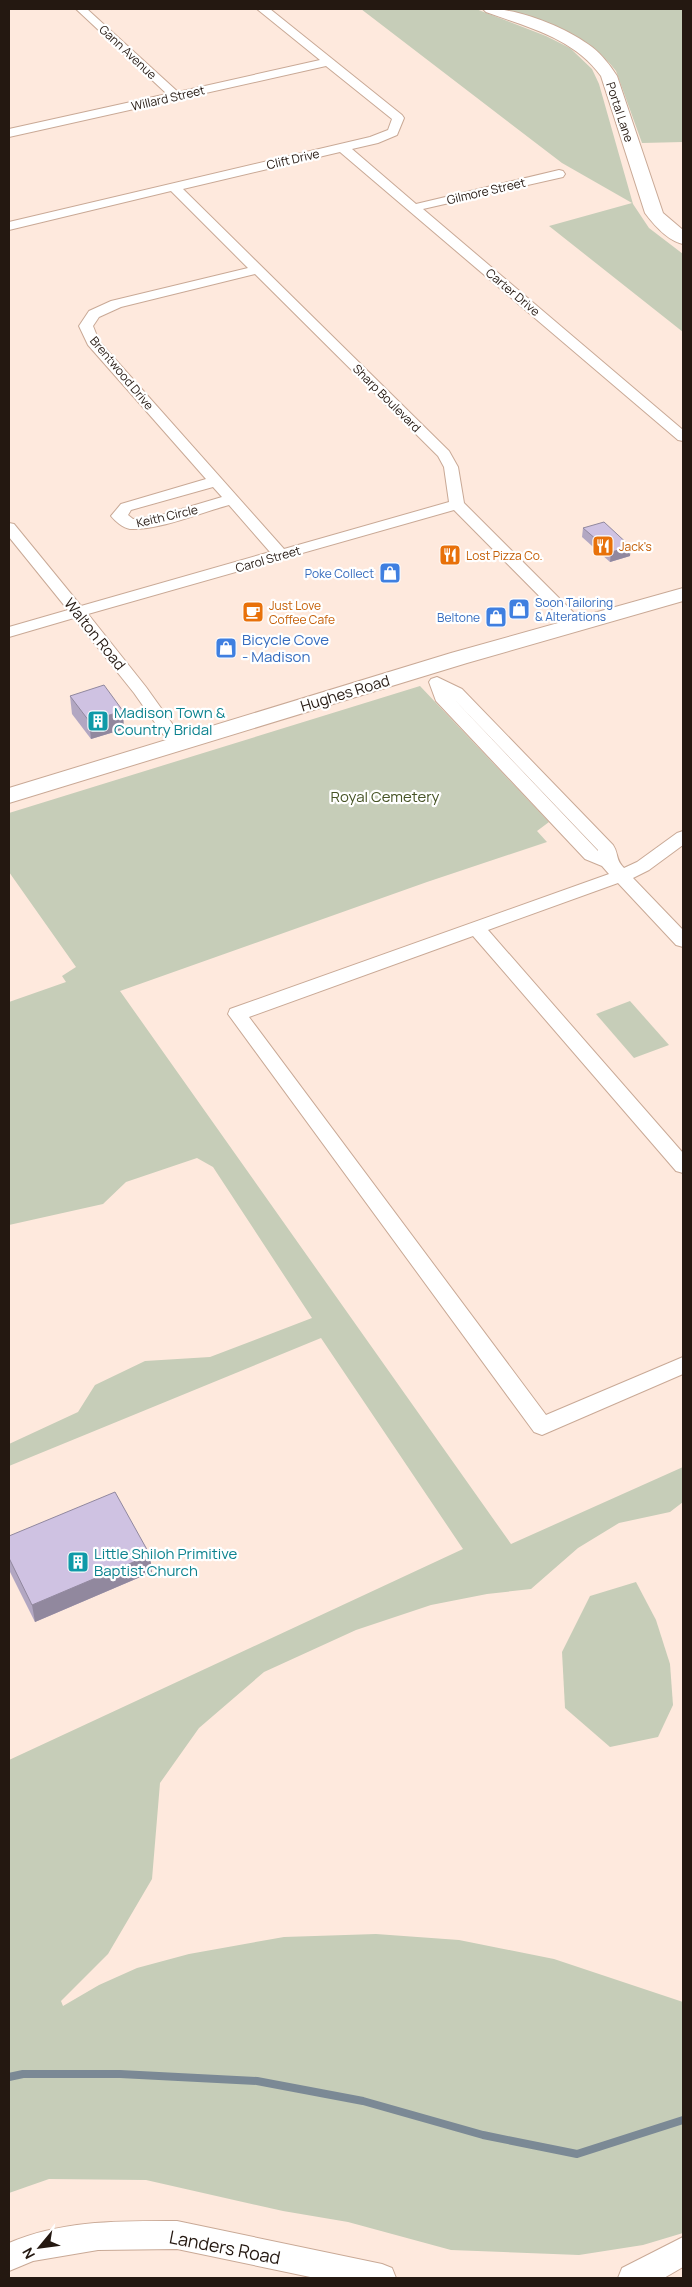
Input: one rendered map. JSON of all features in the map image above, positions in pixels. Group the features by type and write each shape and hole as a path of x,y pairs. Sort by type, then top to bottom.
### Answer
{"street":[{"name":"Gann Avenue","path":"81,9 176,96"},
{"name":"Clift Drive","path":"9,226 342,148 374,140 393,132 398,118 263,9"},
{"name":"Portal Lane","path":"491,9 562,36 584,48 603,65 609,76 654,213 659,220 683,239"},
{"name":"Willard Street","path":"13,132 328,62"},
{"path":"9,121 13,132"},
{"name":"Carter Drive","path":"342,148 683,437"},
{"name":"Gilmore Street","path":"413,208 559,174"},
{"name":"Sharp Boulevard","path":"174,187 255,270 444,454 451,467 457,504"},
{"name":"Brentwood Drive","path":"255,270 116,304 94,314 86,326 93,342 281,555"},
{"name":"Keith Circle","path":"216,481 126,507 119,516 130,524 159,520 232,499"},
{"path":"457,504 576,624"},
{"name":"Carol Street","path":"9,632 457,504"},
{"name":"Walton Road","path":"9,527 140,690 178,744"},
{"name":"Hughes Road","path":"9,796 178,744 430,675 576,624 683,594"},
{"path":"430,675 456,692 539,789 607,849 614,869 683,941"},
{"path":"683,837 643,866 614,869 477,929 237,1014 542,1426 683,1365"},
{"path":"477,929 683,1166"},
{"name":"Landers Road","path":"9,2258 32,2247 98,2236 177,2235 382,2278"},
{"path":"632,2278 642,2275 683,2251"}],"green space":[{"path":"361,9 476,9 546,36 570,48 592,69 599,84 633,204 649,228 683,254 683,332 549,226 632,203 562,163"},
{"path":"505,9 683,9 683,142 642,143 616,71 606,59 580,40 565,32"},
{"name":"Royal Cemetery","path":"420,686 549,822 537,831 547,842 427,882 120,991 511,1544 683,1467 683,1502 670,1512 619,1523 578,1548 531,1589 487,1594 431,1605 356,1630 264,1672 199,1728 160,1783 152,1879 108,1954 61,2001 63,2006 99,1985 137,1968 189,1954 284,1937 376,1934 459,1940 554,1959 683,2002 683,2233 643,2245 579,2255 451,2250 348,2222 283,2211 146,2180 49,2179 9,2193 9,1760 463,1549 321,1338 9,1466 9,1444 78,1412 95,1385 145,1361 210,1357 312,1318 213,1167 197,1158 126,1182 103,1204 9,1225 9,1002 66,982 62,976 76,967 9,872 9,813"},
{"path":"630,1001 669,1045 634,1058 596,1014"},
{"path":"636,1582 656,1620 670,1664 673,1705 658,1737 610,1747 565,1708 562,1652 590,1596"}],"building":[{"path":"604,522 631,547 611,552 583,528"},
{"path":"104,685 123,711 89,721 70,696"},
{"name":"Little Shiloh Primitive Baptist Church","path":"115,1492 150,1555 32,1605 9,1558 9,1536"}],"waterway":[{"path":"9,2077 23,2074 120,2074 257,2081 363,2101 483,2135 577,2154 683,2120"}],"place":[{"name":"Jack's","path":"603,546"},
{"name":"Lost Pizza Co.","path":"450,555"},
{"name":"Poke Collect","path":"390,573"},
{"name":"Soon Tailoring & Alterations","path":"519,609"},
{"name":"Just Love Coffee Cafe","path":"253,612"},
{"name":"Beltone","path":"496,617"},
{"name":"Bicycle Cove - Madison","path":"226,648"},
{"name":"Madison Town & Country Bridal","path":"98,721"},
{"name":"Little Shiloh Primitive Baptist Church","path":"78,1562"}]}
